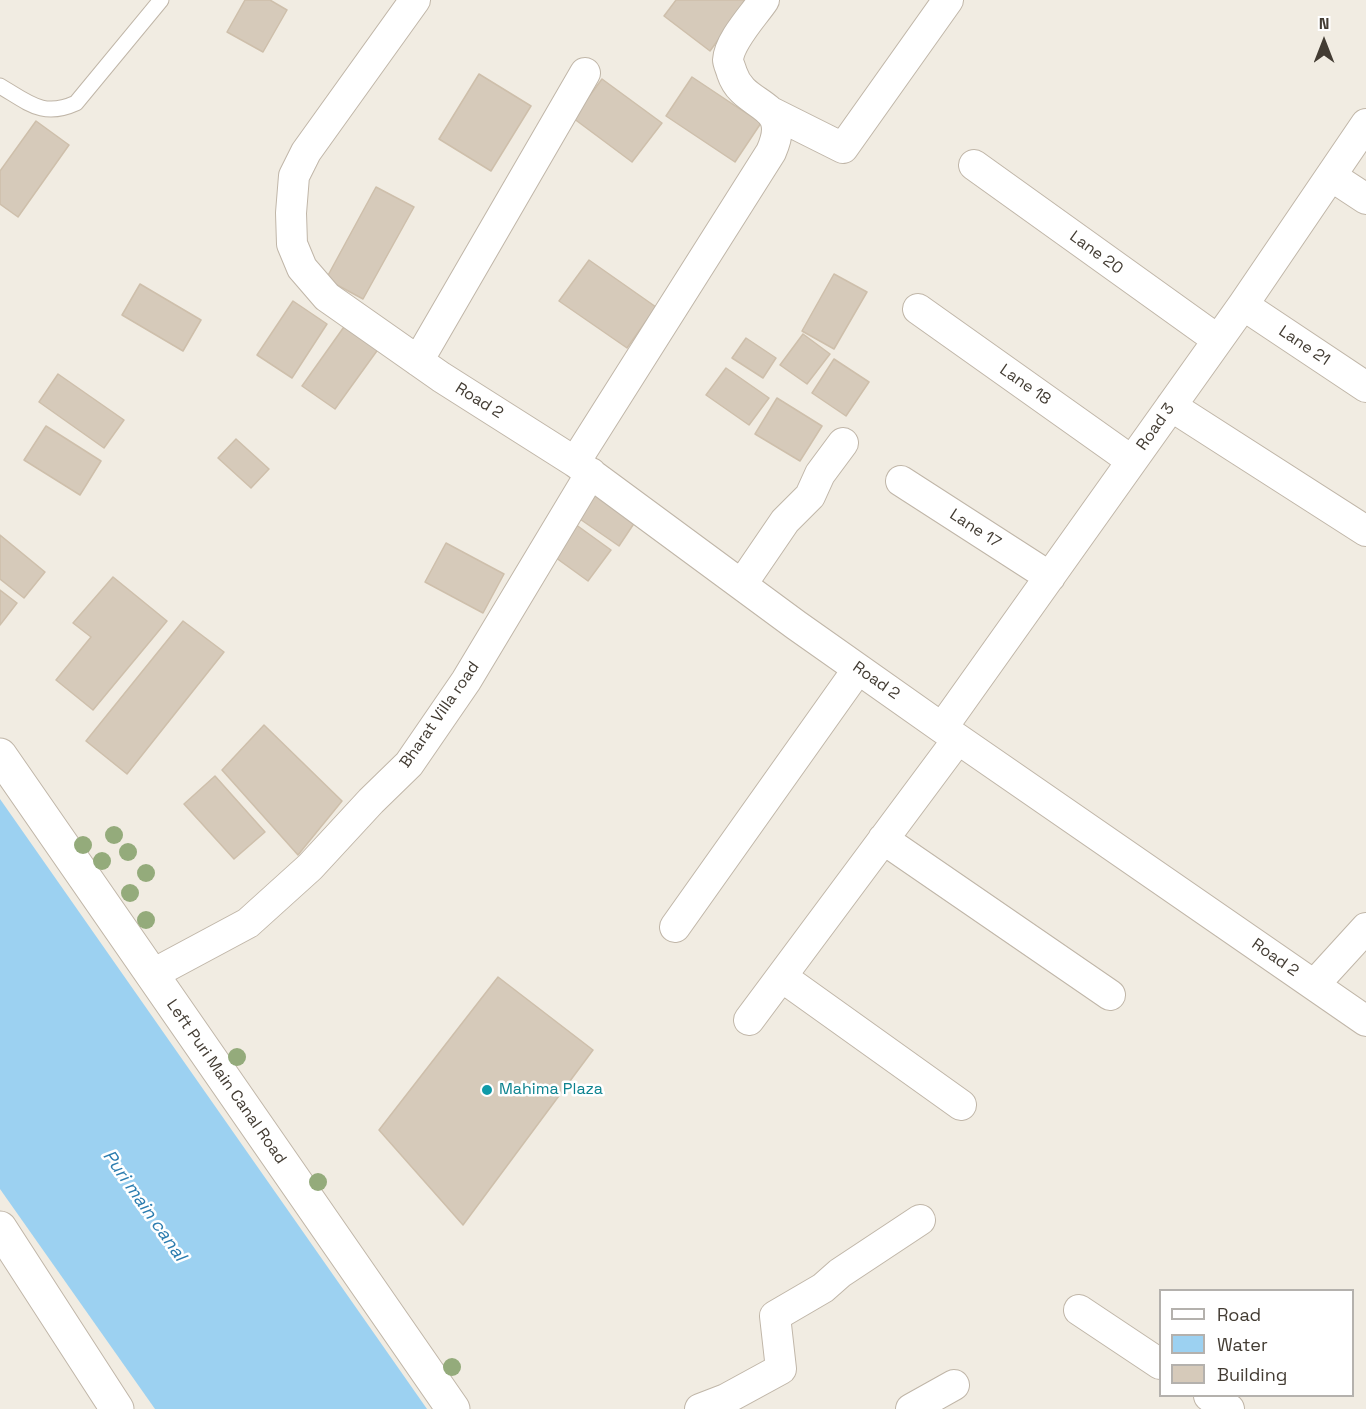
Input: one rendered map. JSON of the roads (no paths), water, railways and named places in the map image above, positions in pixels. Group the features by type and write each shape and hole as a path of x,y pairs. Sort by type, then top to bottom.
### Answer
{"street":[{"name":"Road 2","path":"415,0 306,152 294,176 291,213 292,244 302,268 327,297 387,341 583,468 950,734 1366,1021"},
{"path":"764,0 734,41 728,60 734,78 746,93 771,112 843,148 948,0"},
{"path":"418,361 585,73"},
{"name":"Bharat Villa road","path":"151,975 248,923 310,867 370,801 409,764 466,681 583,468 771,152 777,138 778,123 771,112"},
{"name":"Road 3","path":"750,1020 884,839 1050,577 1243,305 1366,124"},
{"name":"Lane 20","path":"974,165 1218,340"},
{"path":"1331,176 1366,199"},
{"name":"Lane 21","path":"1243,305 1366,387"},
{"name":"Lane 18","path":"918,309 1132,460"},
{"path":"1171,406 1366,531"},
{"path":"742,584 785,521 810,496 820,474 843,443"},
{"name":"Lane 17","path":"901,481 1050,577"},
{"path":"675,927 858,669"},
{"name":"Left Puri Main Canal Road","path":"0,754 453,1409"},
{"path":"884,839 1110,996"},
{"path":"1314,985 1366,928"},
{"path":"782,977 961,1105"},
{"path":"700,1409 726,1399 781,1369 775,1316 823,1288 840,1273 920,1220"},
{"path":"0,1228 117,1409"},
{"path":"1079,1310 1159,1363"},
{"path":"911,1409 954,1385"},
{"path":"1212,1397 1229,1409"}],"lane":[{"path":"0,86 43,109 60,110 76,103 161,0"}],"water":[{"name":"Puri main canal","path":"0,799 427,1409 155,1409 0,1189"}],"place":[{"name":"Mahima Plaza","path":"487,1090"}]}
